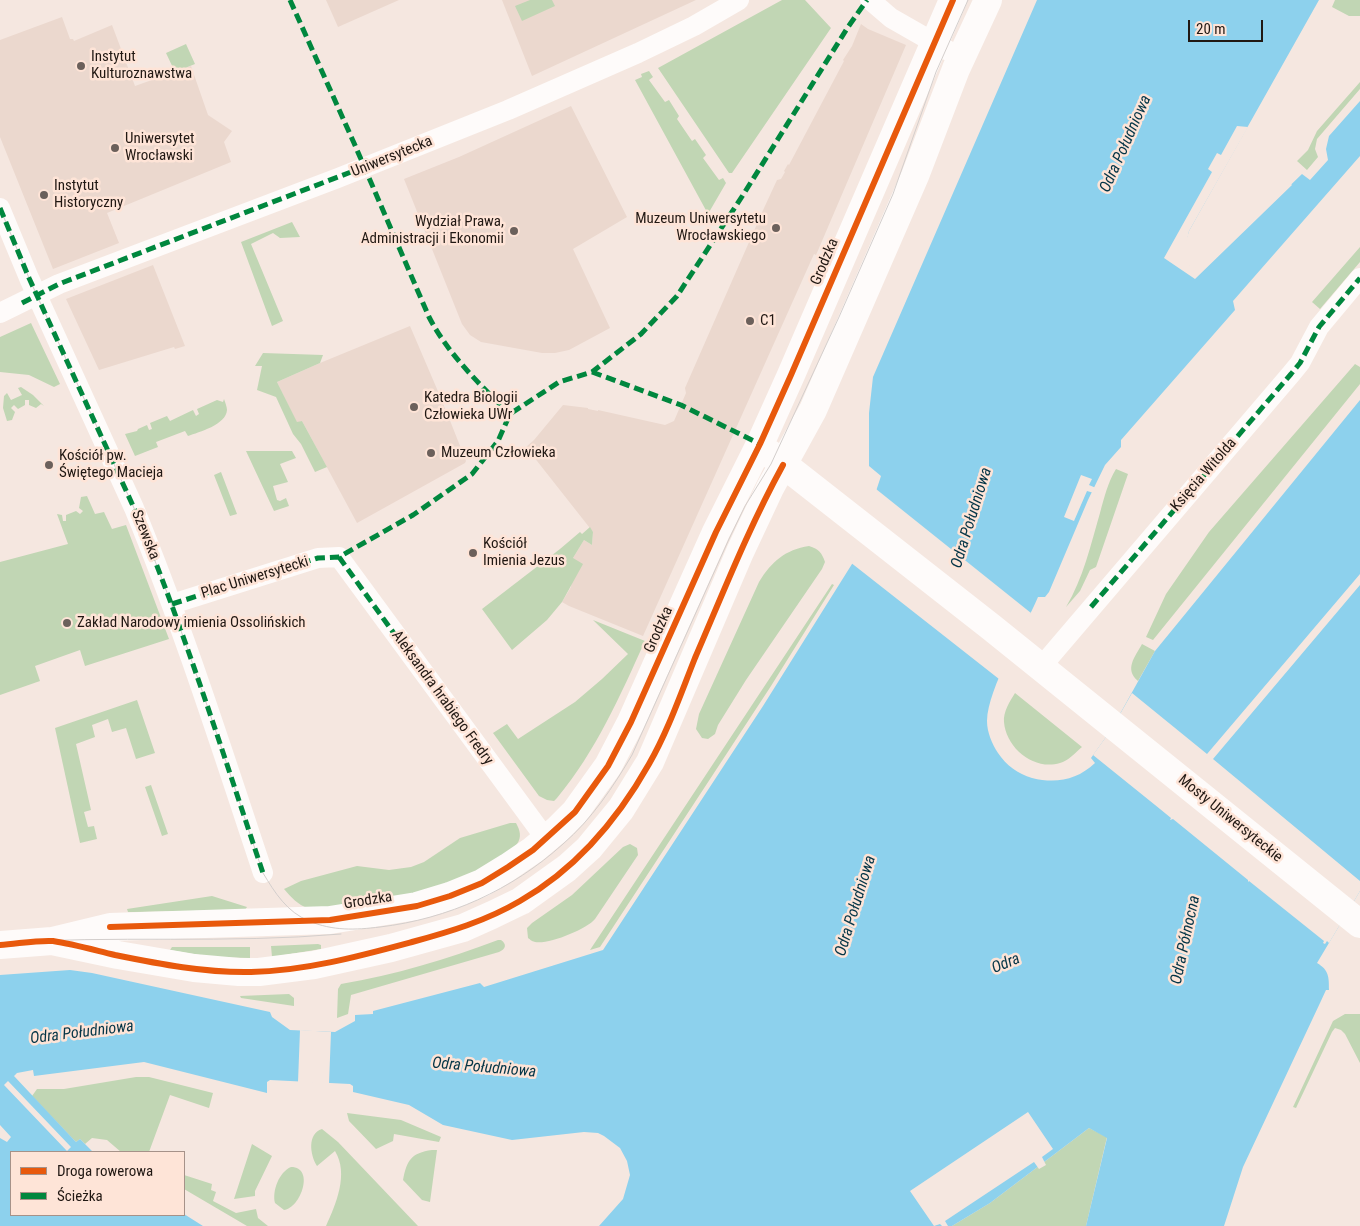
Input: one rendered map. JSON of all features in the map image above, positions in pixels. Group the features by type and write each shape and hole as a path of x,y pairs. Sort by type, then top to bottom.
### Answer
{"street":[{"name":"Uniwersytecka","path":"0,312 59,284 508,110 638,54 694,26 739,0"},
{"path":"870,0 891,18 962,58"},
{"name":"Grodzka","path":"0,945 52,941 110,927 330,920 417,906 450,896 508,868 546,839 575,812 608,766 631,722 716,532 760,444 953,0"},
{"name":"Grodzka","path":"52,941 194,968 259,972 314,965 391,948 463,928 521,901 567,868 589,848 621,809 650,762 740,552 770,488 813,410 915,176 962,58 988,0"},
{"name":"Szewska","path":"0,208 37,295 134,508 172,604 264,873"},
{"name":"Księcia Witolda","path":"1041,667 1291,374 1300,363 1319,326 1360,278"},
{"path":"760,444 783,465"},
{"name":"Mosty Uniwersyteckie","path":"783,465 862,524 1353,918"},
{"name":"Plac Uniwersytecki","path":"172,604 318,558 339,557"},
{"name":"Aleksandra hrabiego Fredry","path":"339,557 546,839"}],"shaded area":[{"path":"326,0 399,0 338,27"},
{"path":"502,0 696,0 532,76"},
{"name":"Uniwersytet Wrocławski","path":"62,17 70,39 74,41 112,25 135,86 191,66 208,115 232,131 224,142 231,162 107,213 119,243 53,269 0,137 0,40"},
{"name":"C1","path":"861,24 868,29 906,45 816,255 814,254 643,636 569,606 562,602 571,587 573,558 584,540 592,545 593,532 526,447 563,405 588,408 665,425 674,421 686,393 685,388 777,180 781,179 789,165 852,46"},
{"name":"Wydział Prawa, Administracji i Ekonomii","path":"571,106 627,217 573,249 610,328 569,350 555,353 542,353 481,342 470,335 462,324 404,179 459,157"},
{"path":"153,265 185,346 175,349 174,347 99,370 66,299"},
{"path":"410,326 442,397 445,409 448,411 447,413 466,461 357,523 302,421 297,423 277,382"}],"green space":[{"path":"530,0 552,0 555,6 522,21 515,6"},
{"path":"782,0 805,0 831,28 732,173 729,173 658,68"},
{"path":"1335,0 1360,0 1360,16 1349,16 1332,7"},
{"path":"186,44 195,64 175,72 166,53"},
{"path":"649,71 653,77 649,80 665,102 669,100 679,116 677,119 692,141 695,139 706,155 703,158 719,180 723,178 726,183 708,214 635,80 642,77 641,74"},
{"path":"1360,82 1360,89 1317,139 1315,149 1318,157 1307,170 1297,161 1308,150 1317,131"},
{"path":"292,222 300,237 280,238 273,233 251,244 283,321 272,326 241,242"},
{"path":"1360,247 1360,262 1320,309 1312,302"},
{"path":"31,323 60,384 54,387 29,375 0,372 0,337"},
{"path":"263,353 323,355 320,363 277,382 297,422 302,421 327,467 315,472 301,444 293,434 276,397 257,390 262,366 255,366"},
{"path":"1355,364 1360,367 1360,384 1153,640 1146,637 1166,594 1209,532"},
{"path":"21,387 44,406 41,404 36,408 29,405 29,400 25,400 25,405 18,409 14,405 11,408 15,412 12,420 7,421 3,408 4,396 7,393 11,400 22,395 18,388"},
{"path":"224,399 227,410 222,420 217,424 188,436 185,431 156,442 158,447 135,456 125,434 137,431 147,425 149,430 152,429 150,423 167,416 170,421 193,410 196,416 199,414 197,409 217,400 223,402"},
{"path":"246,451 292,451 296,458 280,464 288,482 273,486 277,500 280,501 286,498 289,506 274,511"},
{"path":"1116,469 1128,474 1096,567 1090,570 1080,591 1066,607 1082,573 1106,490"},
{"path":"221,472 237,514 230,516 214,475"},
{"path":"87,496 95,514 104,512 112,529 126,525 169,639 85,666 80,650 35,666 40,681 0,695 0,562 68,544 57,514 62,515 63,521 66,521 66,515 76,511 80,514 83,511 79,508 81,497"},
{"path":"590,527 593,532 592,545 584,540 573,558 583,564 562,602 547,620 512,650 482,609 580,532 582,534"},
{"path":"809,546 818,550 823,556 825,562 822,569 746,680 718,725 715,734 708,739 702,738 696,729 699,714 759,582 774,562 793,550"},
{"path":"832,584 834,585 771,686 600,947 590,950"},
{"path":"593,620 645,641 606,722 584,761 557,798 554,801 547,800 539,796 493,733 507,724 518,739 575,702 628,654"},
{"path":"1142,644 1155,651 1138,681 1131,667"},
{"path":"1015,693 1082,747 1066,760 1050,765 1041,764 1023,755 1010,740 1004,722 1009,703"},
{"path":"137,700 155,753 136,759 126,728 112,732 108,719 92,725 95,737 76,744 91,810 84,812 88,827 94,826 97,839 80,843 55,728"},
{"path":"151,785 168,834 162,836 145,787"},
{"path":"510,823 516,823 520,836 519,841 511,851 475,872 425,890 312,909 301,905 284,889 301,881 357,866 389,870 411,867 424,862 460,838"},
{"path":"630,844 637,848 638,855 591,923 558,939 534,942 528,938 527,928 532,923 572,895 623,847"},
{"path":"212,896 247,907 245,910 133,912 128,912 127,909"},
{"path":"501,940 505,945 499,952 351,995 348,1014 337,1018 338,989 341,984 421,966"},
{"path":"321,945 321,949 272,957 271,946"},
{"path":"172,947 250,947 250,958 211,957 170,950"},
{"path":"289,994 294,998 294,1006 241,998 240,996"},
{"path":"1345,1014 1360,1014 1360,1063 1345,1034 1335,1028 1296,1108 1293,1107 1333,1021"},
{"path":"136,1077 149,1077 213,1093 209,1108 170,1095 149,1151 120,1151 107,1140 92,1138 85,1144 80,1139 76,1142 32,1096 37,1089 64,1089"},
{"path":"347,1113 401,1120 441,1137 439,1142 394,1134 393,1141 376,1149 349,1121"},
{"path":"1089,1128 1107,1137 1086,1226 952,1226 990,1203"},
{"path":"322,1129 338,1142 418,1226 326,1226 340,1189 341,1169 335,1151 317,1166 311,1145 314,1135"},
{"path":"252,1144 272,1156 255,1191 255,1196 234,1199"},
{"path":"437,1150 430,1202 422,1200 403,1180 406,1167 411,1159 419,1153"},
{"path":"291,1167 298,1169 302,1173 304,1180 303,1188 296,1202 290,1208 284,1210 275,1203 274,1198 277,1182 283,1173"},
{"path":"185,1175 212,1184 211,1190 216,1192 213,1201 236,1213 256,1209 258,1218 268,1226 247,1226 185,1190"}],"water":[{"path":"1037,0 1319,0 1189,231 1183,250 1183,259 1191,267 1199,271 1211,262 1302,174 1310,180 1328,160 1326,149 1329,136 1360,101 1360,156 1233,301 1235,310 1121,440 1121,447 1105,465 1088,500 1049,592 1045,597 1038,597 1008,659 993,692 987,721 990,738 998,753 1013,768 1032,778 1049,781 1066,779 1081,773 1095,763 1091,758 1111,730 1155,651 1360,400 1360,891 1317,963 1328,974 1329,990 1326,990 1243,1167 1224,1226 1086,1226 1107,1138 1089,1128 990,1203 952,1226 599,1226 623,1199 630,1175 627,1161 620,1148 598,1133 584,1132 512,1140 443,1125 409,1105 353,1092 353,1086 350,1084 270,1080 267,1082 267,1093 144,1062 34,1076 33,1070 17,1073 14,1076 76,1142 80,1139 92,1151 67,1151 10,1151 10,1216 185,1215 203,1226 0,1226 0,1138 7,1142 11,1137 0,1125 0,975 70,970 92,973 270,1012 272,1017 290,1030 335,1032 355,1021 355,1015 373,1014 373,1011 480,983 484,987 603,950 763,706 852,564 881,476 869,466 869,413 873,377","holes":["8,1081 71,1147 67,1151 4,1085"]}],"pier":[{"path":"1237,126 1248,127 1189,231 1183,257 1189,265 1195,268 1201,267 1290,183 1292,185 1195,279 1164,258 1212,172 1208,169 1217,153 1221,155"},
{"path":"1081,475 1092,479 1089,485 1096,488 1094,493 1087,491 1074,521 1064,517"},
{"path":"876,489 1031,613 1014,652 999,679 850,562 863,520"},
{"path":"1360,574 1360,585 1213,759 1360,881 1360,891 1329,943 1327,941 1325,944 1323,943 1324,941 1248,882 1248,880 1173,819 1170,820 1171,818 1093,755 1111,730 1132,693 1207,754"},
{"path":"300,1030 331,1032 329,1084 298,1082"},
{"path":"1028,1112 1053,1149 1042,1157 1046,1165 1039,1169 1034,1162 945,1221 948,1226 940,1224 934,1226 910,1191"}],"tram line":[{"path":"0,208 29,278 134,508 152,553 202,689 263,873 277,895 288,907 294,913 309,921 327,927 353,929 405,923 430,917 478,900 522,875 574,834 601,802 625,767 729,539 745,506 771,464 839,317 893,194 936,72 968,0"},
{"path":"0,943 85,940 256,939 341,934"}],"marked path":[{"path":"290,0 429,317 445,344 455,356 510,414"},
{"path":"172,604 318,558 339,557 413,515 472,474 498,441 510,414 559,382 592,372 641,334 677,296 867,0"},
{"path":"22,303 59,284 390,157"},
{"path":"0,208 29,278 134,508 152,553 202,689 263,873"},
{"path":"1091,607 1300,363 1319,327 1360,278"},
{"path":"592,372 681,405 760,444"},
{"path":"339,557 416,664"}],"cycle path":[{"path":"110,927 330,920 417,906 450,896 482,883 533,850 575,812 608,766 631,722 716,532 760,444 791,375 953,0"},
{"path":"0,945 53,941 148,962 183,967 234,972 271,971 332,962 426,938 481,920 520,901 559,874 577,858 609,823 637,784 649,764 674,712 737,560 783,465"}],"place":[{"name":"Instytut Kulturoznawstwa","path":"81,66"},
{"name":"Uniwersytet Wrocławski","path":"115,148"},
{"name":"Instytut Historyczny","path":"44,195"},
{"name":"Muzeum Uniwersytetu Wrocławskiego","path":"776,228"},
{"name":"Wydział Prawa, Administracji i Ekonomii","path":"514,231"},
{"name":"C1","path":"750,321"},
{"name":"Katedra Biologii Człowieka UWr","path":"414,407"},
{"name":"Muzeum Człowieka","path":"431,453"},
{"name":"Kościół pw. Świętego Macieja","path":"49,465"},
{"name":"Kościół Imienia Jezus","path":"473,553"},
{"name":"Zakład Narodowy imienia Ossolińskich","path":"67,623"}],"water label":[{"name":"Odra Południowa","path":"1126,144"},
{"name":"Odra Południowa","path":"972,518"},
{"name":"Odra Południowa","path":"856,906"},
{"name":"Odra Północna","path":"1186,940"},
{"name":"Odra","path":"1006,964"},
{"name":"Odra Południowa","path":"82,1033"},
{"name":"Odra Południowa","path":"484,1068"}]}
